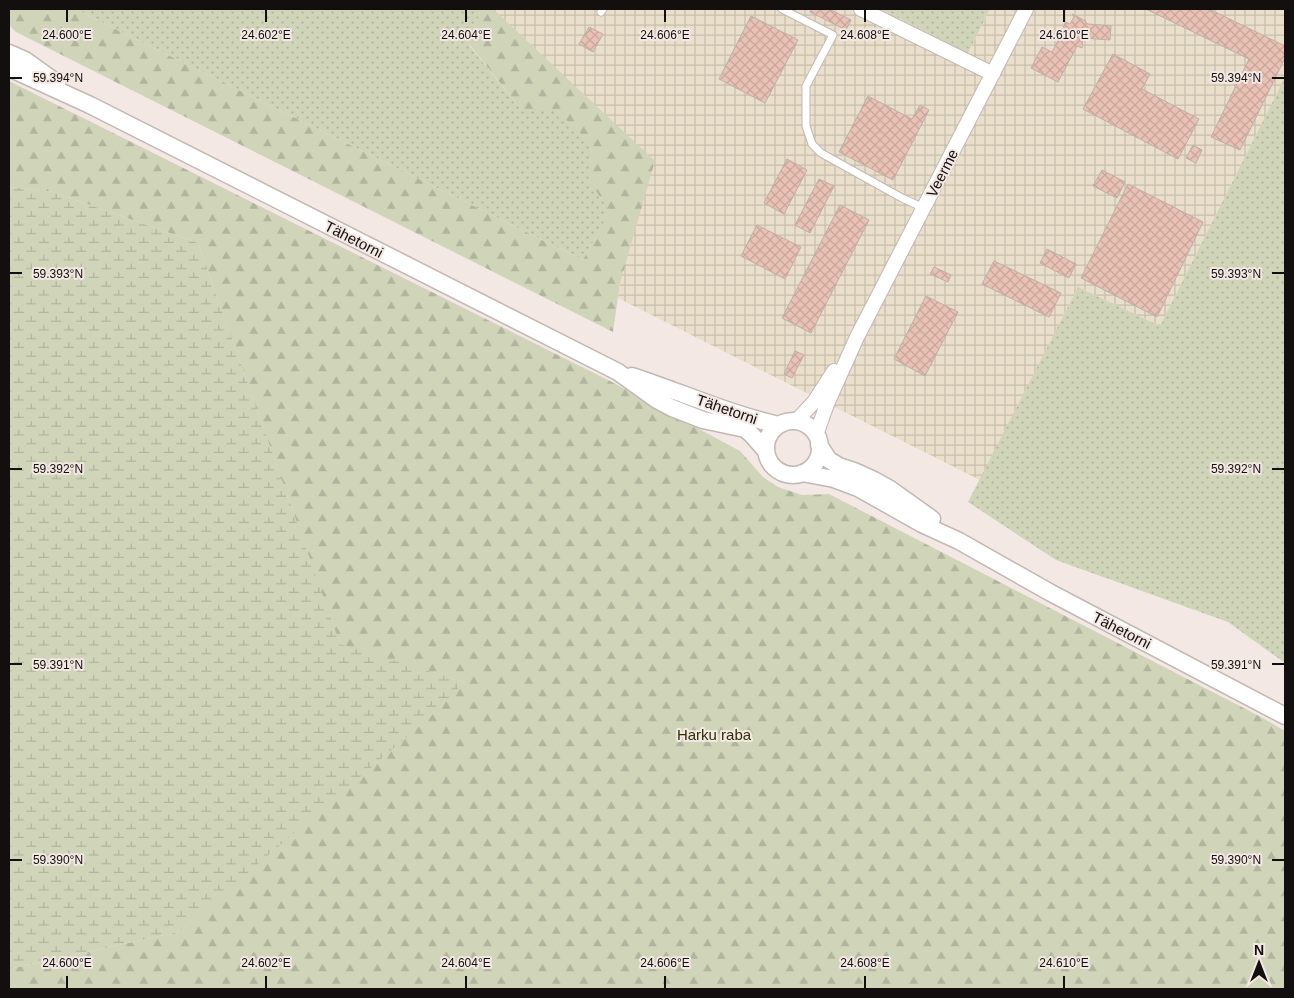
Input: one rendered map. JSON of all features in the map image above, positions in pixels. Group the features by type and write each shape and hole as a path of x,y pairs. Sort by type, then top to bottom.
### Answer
{"street":[{"path":"861,9 993,74"},
{"name":"Veerme","path":"818,440 827,404 857,337 1026,9"},
{"name":"Tähetorni","path":"9,53 25,60 90,105"},
{"name":"Tähetorni","path":"9,68 90,105 618,372 657,400 672,408 702,420 745,429 766,451"},
{"name":"Veerme","path":"796,421 814,402 857,337"},
{"name":"Tähetorni","path":"618,372 728,410 779,425"},
{"path":"796,421 810,427 818,440 819,454 816,462 810,468 802,473 790,474 779,471 770,462 766,451 769,436 779,425 796,421"},
{"name":"Tähetorni","path":"818,440 829,460 890,489 945,529 959,542"},
{"name":"Tähetorni","path":"802,473 834,478 858,488 931,529 959,542 1051,593 1285,716"}],"lane":[{"path":"782,9 833,35 806,86 806,126 812,144 821,153 902,198 924,208"}],"shaded area":[{"path":"493,9 881,9 968,53 990,9 1285,9 1285,77 1160,326 1078,287 980,480 618,298 620,283"}],"green space":[{"path":"9,9 75,9 583,260 610,211 589,181 592,145 555,109 521,109 469,44 481,9 493,9 655,161 620,283 613,332 16,32 9,25"},
{"path":"75,9 481,9 469,45 521,109 555,109 592,145 589,181 610,211 583,260"},
{"path":"881,9 990,9 968,53"},
{"path":"1285,77 1285,663 1228,622 1056,560 968,502 1078,287 1160,326"},
{"name":"Harku raba","path":"9,81 610,381 740,451 763,477 778,487 802,495 829,494 1285,731 1285,989 9,989 9,969 178,932 464,682 340,645 198,243 53,192 9,187"},
{"path":"9,187 53,192 198,243 340,644 464,682 429,718 178,932 9,969"}],"building":[{"path":"811,9 829,9 851,20 846,30 810,12"},
{"path":"1146,9 1209,9 1285,46 1285,58 1240,150 1211,137 1249,59"},
{"path":"1072,14 1088,24 1111,26 1110,40 1083,38 1082,48 1077,46 1058,82 1031,68 1042,47 1052,52 1060,37 1065,40 1070,31 1063,27 1066,22 1070,24 1074,17"},
{"path":"751,16 798,40 765,103 719,79"},
{"path":"589,27 603,34 593,52 579,44"},
{"path":"1113,54 1150,74 1142,89 1199,119 1178,159 1083,109"},
{"path":"868,96 912,119 920,105 929,110 893,180 839,152"},
{"path":"1193,145 1202,150 1196,163 1186,158"},
{"path":"787,159 807,170 784,214 764,203"},
{"path":"1102,170 1125,182 1117,198 1093,186"},
{"path":"819,179 834,186 810,233 795,225"},
{"path":"1128,184 1203,222 1157,317 1081,278"},
{"path":"840,205 869,220 811,333 782,318"},
{"path":"757,225 801,247 785,279 741,256"},
{"path":"1047,249 1076,264 1069,278 1040,263"},
{"path":"994,261 1061,293 1049,317 982,284"},
{"path":"934,267 951,275 948,282 930,274"},
{"path":"926,296 958,312 925,376 894,359"},
{"path":"795,351 804,355 792,378 784,374"}]}
